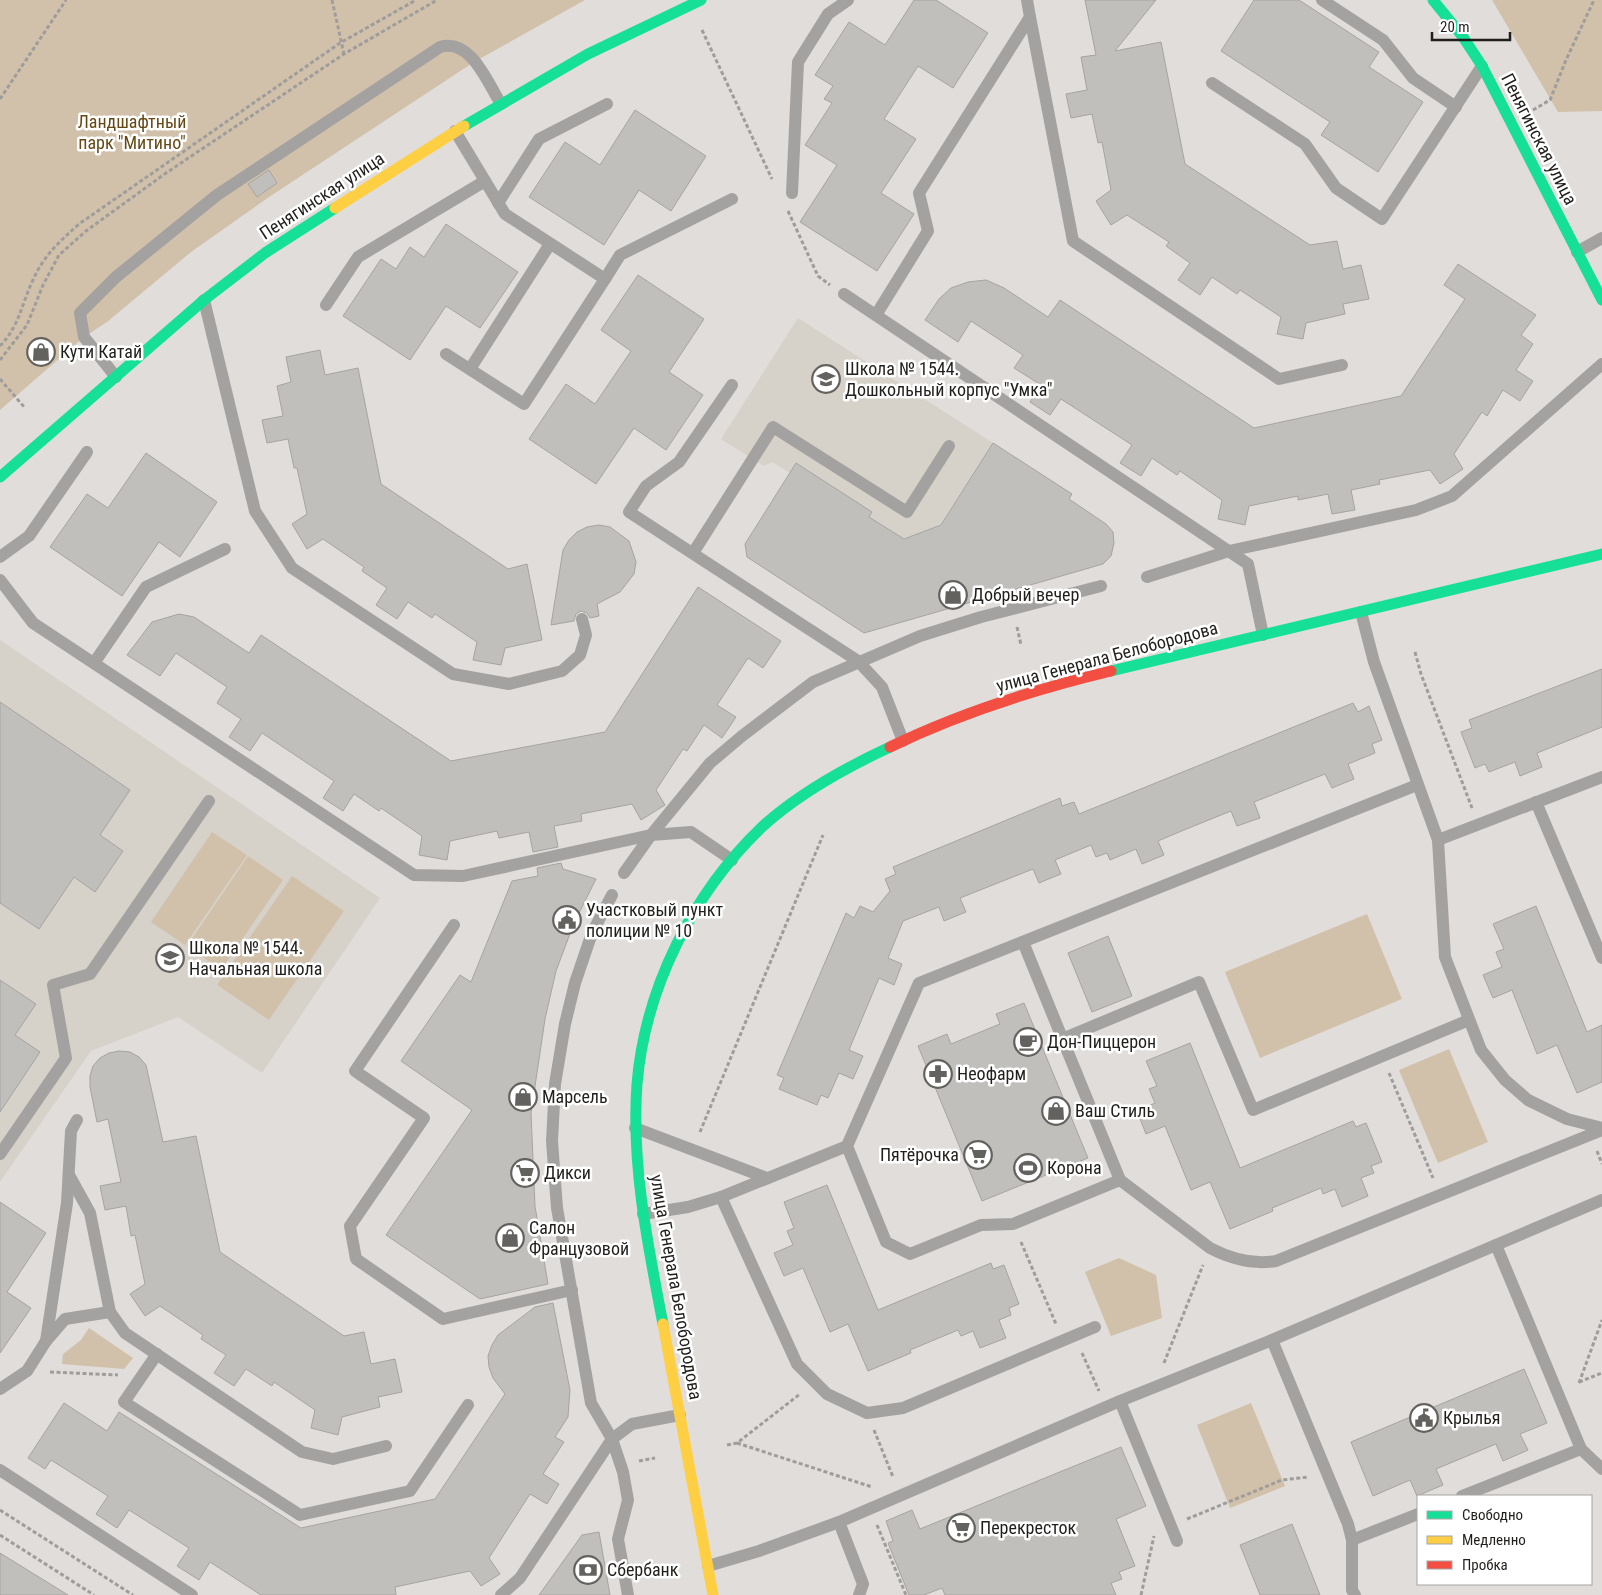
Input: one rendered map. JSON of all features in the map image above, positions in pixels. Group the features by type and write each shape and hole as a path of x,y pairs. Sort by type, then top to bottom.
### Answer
{"main road":[{"name":"Пенягинская улица","path":"0,477 204,300 266,253 500,104 588,54 701,0"},
{"name":"Пенягинская улица","path":"1433,0 1463,37 1482,66 1602,300"},
{"name":"улица Генерала Белобородова","path":"713,1595 643,1214 635,1128 637,1084 643,1039 655,994 676,942 697,908 732,860 765,826 800,797 852,766 903,741 962,716 1020,695 1087,677 1602,554"}],"lane":[{"path":"792,193 798,62 828,14 848,0"},
{"path":"1027,0 1073,241 1279,379 1342,365"},
{"path":"1322,0 1383,40 1413,78 1456,107"},
{"path":"876,315 928,231 919,193 1030,18"},
{"path":"116,377 84,337 80,313 116,278 217,194 440,47 450,44 464,49 480,70 500,104"},
{"path":"1212,83 1305,144 1336,188 1382,219 1482,66"},
{"path":"498,203 539,140 607,104"},
{"path":"455,131 505,214 605,279"},
{"path":"326,305 358,258 485,181"},
{"path":"446,354 524,404 620,254 732,199"},
{"path":"1576,252 1602,238"},
{"path":"470,369 550,244"},
{"path":"844,294 1248,564 1263,635"},
{"path":"204,300 255,511 292,568 453,674 509,684 562,671 580,654 586,635 582,619"},
{"path":"1148,577 1229,551 1416,510 1452,496 1602,364"},
{"path":"732,385 679,462 646,486 629,512 858,661 882,687 903,741"},
{"path":"693,553 773,427 907,512 949,446"},
{"path":"0,557 29,536 87,452"},
{"path":"94,663 146,587 225,549"},
{"path":"0,580 34,623 414,875 463,876 651,835 691,832 732,860"},
{"path":"624,873 651,835 710,763 813,682 858,661 920,636 1101,586"},
{"path":"1361,612 1374,662 1438,840 1445,957 1481,1050 1505,1080 1528,1100 1567,1119 1602,1129"},
{"path":"1438,840 1602,777"},
{"path":"643,1214 688,1207 721,1197 847,1146 919,983 1417,785"},
{"path":"0,1154 66,1058 53,985 90,974 209,801"},
{"path":"1536,802 1602,958"},
{"path":"612,895 592,933 575,983 562,1036 555,1084 552,1141 557,1208 591,1403 612,1439 623,1472 628,1500 618,1539 628,1595"},
{"path":"454,925 355,1070 424,1118 350,1226 356,1259 444,1319 572,1290"},
{"path":"1023,942 1120,1180 1210,1248 1226,1257 1263,1263 1276,1261 1602,1129"},
{"path":"1062,1039 1200,982 1253,1110 1469,1020"},
{"path":"46,1342 67,1204 71,1131 77,1120"},
{"path":"635,1128 767,1178"},
{"path":"847,1146 886,1242 910,1254 981,1225 1013,1224 1120,1180"},
{"path":"68,1175 90,1213 110,1312 126,1333 302,1452 333,1459 386,1446"},
{"path":"721,1197 797,1364 826,1394 867,1413 903,1408 1095,1327"},
{"path":"708,1566 759,1551 839,1522 1120,1401 1272,1340 1602,1200"},
{"path":"1496,1245 1581,1449 1602,1469"},
{"path":"1,1388 27,1371 46,1342 65,1319 110,1312"},
{"path":"1272,1340 1348,1524 1352,1540 1352,1590 1354,1595"},
{"path":"157,1354 124,1402 300,1515 410,1491 468,1405"},
{"path":"1120,1401 1177,1541"},
{"path":"501,1595 520,1578 612,1439 632,1424 680,1415"},
{"path":"1465,1495 1581,1449"},
{"path":"0,1470 192,1595"},
{"path":"1352,1540 1417,1514"},
{"path":"839,1522 863,1584 859,1595"}],"path":[{"path":"0,99 66,0"},
{"path":"332,0 340,43 344,54"},
{"path":"0,346 18,321 32,280 50,250 79,224 340,43 416,0"},
{"path":"0,360 15,344 27,325 43,285 59,255 86,231 166,173 344,54 437,0"},
{"path":"1541,106 1550,100 1594,0"},
{"path":"702,30 773,180"},
{"path":"785,206 818,276 844,294"},
{"path":"0,379 25,408"},
{"path":"1017,628 1021,644"},
{"path":"1415,652 1421,674 1479,824"},
{"path":"693,1150 824,835"},
{"path":"1382,1056 1440,1195"},
{"path":"1013,1224 1069,1338 1106,1407"},
{"path":"1161,1371 1210,1248"},
{"path":"1579,1383 1602,1320"},
{"path":"27,1371 142,1376"},
{"path":"1557,1392 1602,1373"},
{"path":"728,1445 737,1443 815,1383"},
{"path":"867,1413 895,1482"},
{"path":"737,1443 879,1489"},
{"path":"638,1462 655,1458"},
{"path":"1141,1595 1154,1533 1282,1480 1328,1474"},
{"path":"870,1508 906,1595"},
{"path":"0,1510 133,1595"},
{"path":"0,1535 94,1595"}],"shaded area":[{"name":"Школа № 1544. Дошкольный корпус \"Умка\"","path":"798,318 993,443 945,518 950,522 904,539 869,517 872,512 797,464 790,473 772,462 764,466 721,439"},
{"name":"Школа № 1544. Начальная школа","path":"0,640 380,898 262,1073 178,1017 91,1051 0,1182"}],"green space":[{"name":"Ландшафтный парк \"Митино\"","path":"0,0 585,0 474,62 269,197 191,252 107,322 84,337 0,410"},
{"path":"1492,0 1602,0 1602,111 1558,112"},
{"path":"212,832 247,855 185,945 151,922"},
{"path":"248,856 283,880 221,970 187,946"},
{"path":"292,876 344,911 269,1020 217,985"},
{"path":"1367,914 1402,999 1260,1058 1225,972"},
{"path":"1449,1049 1488,1142 1438,1163 1399,1070"},
{"path":"1119,1258 1156,1275 1162,1318 1111,1336 1085,1272"},
{"path":"89,1328 133,1358 124,1369 62,1364 63,1354 81,1340"},
{"path":"1251,1403 1285,1486 1230,1508 1197,1425"}],"building":[{"path":"914,0 936,0 988,33 953,88 918,66 884,119 916,139 881,193 914,214 877,271 800,222 837,165 805,145 832,103 824,99 833,86 815,75 849,22 885,45"},
{"path":"1085,0 1156,0 1115,51 1161,42 1185,164 1310,245 1337,241 1343,269 1361,265 1369,299 1343,304 1345,314 1306,323 1303,339 1277,334 1281,317 1240,290 1237,294 1212,277 1200,295 1178,280 1190,263 1166,246 1169,242 1127,215 1111,225 1096,201 1111,190 1102,142 1098,143 1092,114 1071,118 1066,94 1087,90 1081,57 1096,55"},
{"path":"1254,0 1299,0 1379,52 1369,67 1423,102 1378,172 1321,135 1330,122 1221,51"},
{"path":"635,110 706,156 671,211 639,190 604,245 529,197 565,142 600,165"},
{"path":"269,170 277,183 257,197 248,184"},
{"path":"446,224 518,272 480,328 446,306 410,360 343,316 381,259 396,269 410,247 424,257"},
{"path":"1458,264 1536,315 1521,335 1533,344 1516,370 1533,381 1520,401 1503,390 1487,416 1482,412 1454,454 1463,469 1440,484 1430,470 1379,480 1380,484 1351,490 1355,510 1332,514 1328,494 1298,500 1298,496 1249,506 1245,525 1218,519 1222,500 1180,471 1177,475 1152,458 1141,476 1120,463 1132,445 1061,399 1050,415 1030,402 1041,385 1014,368 1023,355 971,321 958,342 925,320 939,299 951,288 968,282 986,280 1004,288 1048,317 1060,300 1254,428 1401,396 1465,299 1444,285"},
{"path":"638,275 704,319 669,372 703,395 666,450 634,428 596,484 529,439 566,384 595,404 631,351 601,330"},
{"path":"320,350 325,375 358,368 381,484 508,569 527,564 542,640 505,648 501,665 473,660 477,642 435,614 432,618 408,602 397,619 376,605 387,588 362,571 364,567 323,539 307,549 292,524 307,514 297,468 294,468 288,439 267,443 262,420 283,416 277,386 291,382 286,357"},
{"path":"993,443 1072,494 1069,499 1106,524 1113,532 1114,543 1111,556 1103,564 864,633 747,557 745,544 796,463 872,512 869,517 904,539 941,525"},
{"path":"146,453 217,502 180,557 159,542 122,596 50,547 87,494 108,508"},
{"path":"599,525 610,527 629,541 636,562 634,574 620,592 597,604 599,616 590,618 587,613 581,611 576,614 574,621 551,625 563,550 577,532 587,527"},
{"path":"698,587 781,641 763,668 748,658 717,705 736,717 722,738 704,725 687,751 683,749 656,790 665,805 641,820 632,804 581,814 582,821 554,826 558,847 533,852 529,832 499,838 497,831 450,841 447,860 419,855 422,836 381,808 379,811 354,794 343,811 323,798 334,781 262,733 250,751 229,737 241,719 217,703 227,687 176,653 160,676 127,655 152,622 179,614 194,617 249,653 261,635 451,761 605,732"},
{"path":"1602,669 1602,727 1537,753 1542,767 1520,776 1515,762 1489,772 1485,764 1475,768 1461,732 1472,728 1469,720"},
{"path":"0,702 130,790 100,835 123,851 95,892 74,877 39,929 0,903"},
{"path":"1353,703 1358,712 1369,706 1382,740 1372,744 1375,753 1348,764 1354,779 1332,788 1325,774 1254,802 1260,818 1237,826 1231,811 1158,841 1164,855 1142,864 1136,849 1110,860 1107,853 1096,857 1091,845 1055,860 1061,874 1039,883 1033,869 960,898 966,912 944,921 939,907 903,921 888,958 902,964 894,985 879,978 849,1050 863,1056 853,1079 839,1073 828,1098 821,1095 817,1105 779,1089 784,1078 777,1075 846,913 854,918 860,906 873,912 890,891 885,879 896,874 893,867 1060,798 1062,806 1074,802 1079,814"},
{"path":"561,863 563,869 596,879 574,923 556,971 545,1019 531,1113 535,1206 548,1284 480,1299 386,1235 472,1110 401,1061 460,975 471,982 512,881 538,876 537,868"},
{"path":"1536,906 1587,1032 1602,1025 1602,1082 1577,1093 1557,1045 1537,1054 1512,990 1493,998 1483,975 1502,967 1496,952 1504,949 1493,924"},
{"path":"1108,936 1132,996 1092,1012 1068,953"},
{"path":"0,980 36,1004 15,1035 40,1052 0,1112"},
{"path":"1024,1003 1088,1158 982,1201 918,1046 947,1034 951,1044 1000,1024 996,1014"},
{"path":"1190,1043 1240,1168 1353,1121 1356,1127 1366,1123 1382,1162 1371,1166 1374,1173 1361,1178 1368,1196 1342,1207 1335,1189 1323,1194 1321,1188 1272,1208 1273,1211 1230,1229 1210,1182 1191,1190 1165,1126 1146,1134 1137,1111 1155,1103 1149,1089 1157,1086 1146,1061"},
{"path":"119,1051 130,1052 139,1057 146,1065 163,1142 196,1136 220,1252 344,1336 364,1332 371,1364 395,1359 402,1392 378,1397 380,1407 342,1417 338,1435 311,1428 315,1410 274,1382 272,1386 246,1369 234,1386 214,1373 226,1355 201,1339 203,1335 160,1306 145,1316 130,1294 145,1284 135,1235 131,1236 126,1206 105,1210 100,1186 121,1182 108,1119 97,1122 90,1087 90,1076 93,1066 100,1058 109,1053"},
{"path":"827,1185 878,1310 991,1263 993,1269 1004,1265 1019,1304 1009,1308 1011,1315 999,1320 1006,1338 980,1348 973,1331 961,1336 958,1330 910,1350 911,1353 868,1371 848,1324 830,1332 803,1268 784,1276 774,1253 793,1245 787,1231 794,1228 784,1202"},
{"path":"0,1202 46,1233 7,1292 31,1308 0,1353"},
{"path":"553,1303 570,1390 568,1417 555,1437 564,1442 543,1474 559,1484 547,1504 530,1494 489,1558 500,1574 481,1586 470,1571 395,1587 396,1595 261,1595 210,1562 199,1580 177,1566 189,1548 129,1510 117,1528 96,1514 108,1496 51,1460 45,1469 28,1458 64,1403 107,1431 119,1412 301,1528 435,1499 505,1394 493,1378 489,1367 488,1356 498,1335 535,1307"},
{"path":"1524,1369 1547,1423 1520,1434 1528,1450 1503,1461 1496,1444 1436,1469 1443,1485 1417,1496 1410,1480 1373,1496 1351,1442"},
{"path":"1121,1447 1146,1506 1116,1519 1135,1566 1119,1572 1122,1579 1111,1583 1116,1595 945,1595 942,1588 924,1595 909,1595 888,1543 893,1541 886,1521 912,1510 920,1529"},
{"path":"1292,1524 1320,1595 1260,1595 1240,1545"},
{"path":"599,1532 610,1595 539,1595 582,1535"},
{"path":"0,1553 68,1595 0,1595"}],"traffic: fast":[{"path":"464,126 588,54 701,0"},
{"path":"1433,0 1463,37 1482,66 1602,300"},
{"path":"0,477 204,300 265,253 335,208"},
{"path":"1111,671 1602,554"},
{"path":"663,1324 642,1205 636,1144 637,1084 642,1048 650,1013 662,978 694,912 714,882 737,853 762,827 807,792 890,747"}],"traffic: slow":[{"path":"335,208 464,126"},
{"path":"663,1324 713,1595"}],"traffic: jam":[{"path":"890,747 944,723 999,703 1111,671"}],"place":[{"name":"Кути Катай","path":"41,352"},
{"name":"Школа № 1544. Дошкольный корпус \"Умка\"","path":"826,379"},
{"name":"Добрый вечер","path":"953,595"},
{"name":"Участковый пункт полиции № 10","path":"567,920"},
{"name":"Школа № 1544. Начальная школа","path":"170,958"},
{"name":"Дон-Пиццерон","path":"1028,1042"},
{"name":"Неофарм","path":"938,1074"},
{"name":"Марсель","path":"523,1097"},
{"name":"Ваш Стиль","path":"1056,1111"},
{"name":"Пятёрочка","path":"978,1155"},
{"name":"Корона","path":"1028,1168"},
{"name":"Дикси","path":"525,1173"},
{"name":"Салон Французовой","path":"510,1238"},
{"name":"Крылья","path":"1424,1418"},
{"name":"Перекресток","path":"961,1528"},
{"name":"Сбербанк","path":"588,1570"}]}
